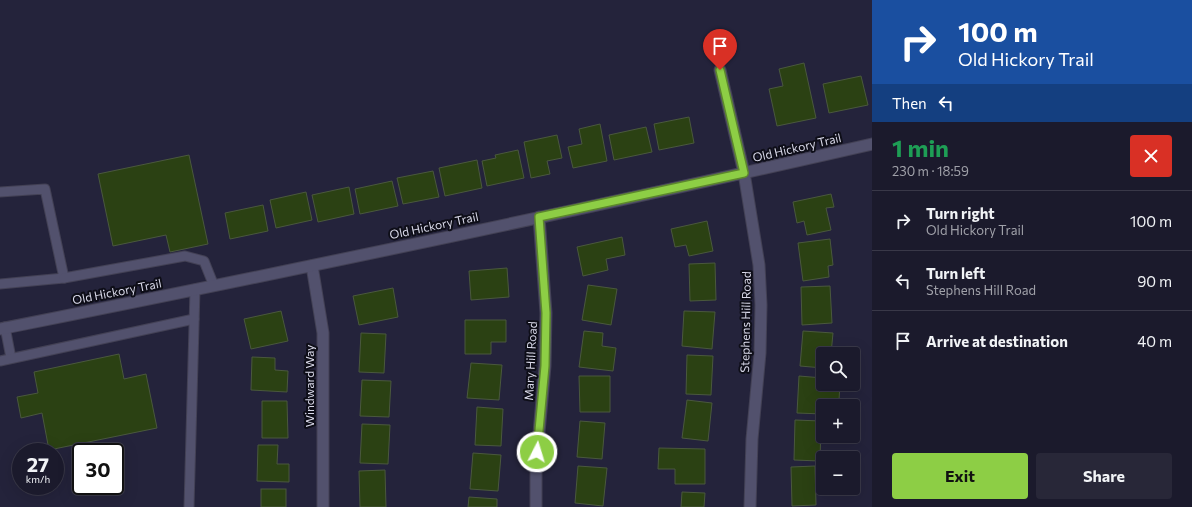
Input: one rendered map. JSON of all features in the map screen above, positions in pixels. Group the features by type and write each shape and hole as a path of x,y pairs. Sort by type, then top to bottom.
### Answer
{"street":[{"name":"Stephens Hill Road","path":"720,70 744,173 759,265 761,305 760,353 752,439 750,507"},
{"name":"Old Hickory Trail","path":"3,328 312,266 872,144"},
{"name":"Mary Hill Road","path":"536,507 536,466 545,366 546,313 539,217"},
{"name":"Windward Way","path":"312,266 323,333 323,507"}],"lane":[{"path":"0,192 45,189 64,278"},
{"path":"0,284 64,278 185,256 204,261 214,286"},
{"path":"189,507 195,290"},
{"path":"0,361 194,319"},
{"path":"3,328 12,358"}],"building":[{"path":"804,63 816,118 777,126 769,89 783,86 779,69"},
{"path":"861,76 868,105 829,113 823,84"},
{"path":"689,117 694,143 659,150 654,124"},
{"path":"600,124 607,161 573,168 568,147 582,144 579,129"},
{"path":"646,127 652,152 614,160 609,135"},
{"path":"557,135 562,158 547,161 550,174 531,178 524,142"},
{"path":"518,150 524,178 487,186 482,161 496,158 495,155"},
{"path":"189,155 208,244 170,252 166,235 113,246 98,174"},
{"path":"477,160 482,188 445,196 439,168"},
{"path":"433,171 439,197 403,204 397,178"},
{"path":"392,181 398,206 360,214 355,189"},
{"path":"349,187 354,214 318,222 312,195"},
{"path":"306,192 312,220 276,228 270,200"},
{"path":"831,194 834,207 826,208 831,230 807,235 804,221 797,223 793,202"},
{"path":"263,205 268,231 230,239 225,213"},
{"path":"707,221 713,251 689,256 686,245 675,247 671,229"},
{"path":"622,237 625,255 606,259 608,270 583,276 577,247"},
{"path":"830,239 833,265 828,266 829,277 803,281 798,243"},
{"path":"715,263 716,300 690,301 689,264"},
{"path":"507,268 509,297 471,300 469,271"},
{"path":"588,285 617,289 611,325 582,320"},
{"path":"830,286 832,323 802,325 801,287"},
{"path":"393,288 398,317 359,325 353,296"},
{"path":"281,311 288,341 251,349 244,319"},
{"path":"684,311 715,312 712,349 682,346"},
{"path":"465,320 506,320 506,342 491,342 491,354 465,354"},
{"path":"584,331 603,333 602,346 616,348 613,371 579,367"},
{"path":"803,331 833,333 832,347 816,347 816,367 800,366"},
{"path":"361,333 386,334 384,373 359,372"},
{"path":"119,354 124,379 146,374 157,428 83,443 72,443 72,445 64,447 64,443 48,443 42,413 21,418 17,397 38,393 34,372"},
{"path":"687,355 713,356 711,395 686,394"},
{"path":"252,357 275,358 275,370 288,371 287,392 251,390"},
{"path":"471,363 502,365 499,400 467,398"},
{"path":"579,376 610,376 610,412 580,412"},
{"path":"799,376 816,377 816,391 840,391 839,399 816,399 816,414 797,413"},
{"path":"362,380 391,381 389,417 360,416"},
{"path":"687,400 712,403 708,441 682,438"},
{"path":"262,401 287,401 288,438 262,438"},
{"path":"477,407 503,409 501,446 475,445"},
{"path":"795,420 816,421 816,443 820,443 820,451 816,451 816,461 794,460"},
{"path":"580,421 605,423 602,459 577,457"},
{"path":"362,424 390,425 388,464 360,463"},
{"path":"258,445 278,445 277,464 289,464 289,482 257,481"},
{"path":"659,448 705,449 705,484 675,484 675,469 658,469"},
{"path":"473,453 501,455 498,491 470,489"},
{"path":"578,466 607,468 603,506 575,503"},
{"path":"815,466 816,505 792,506 791,467"},
{"path":"385,470 386,507 360,507 359,471"},
{"path":"261,489 286,489 286,507 261,507"},
{"path":"682,492 705,493 704,507 681,507"},
{"path":"469,497 497,499 497,507 468,507"}],"route":[{"path":"537,452 545,366 546,313 539,217 744,173 720,70"}]}
